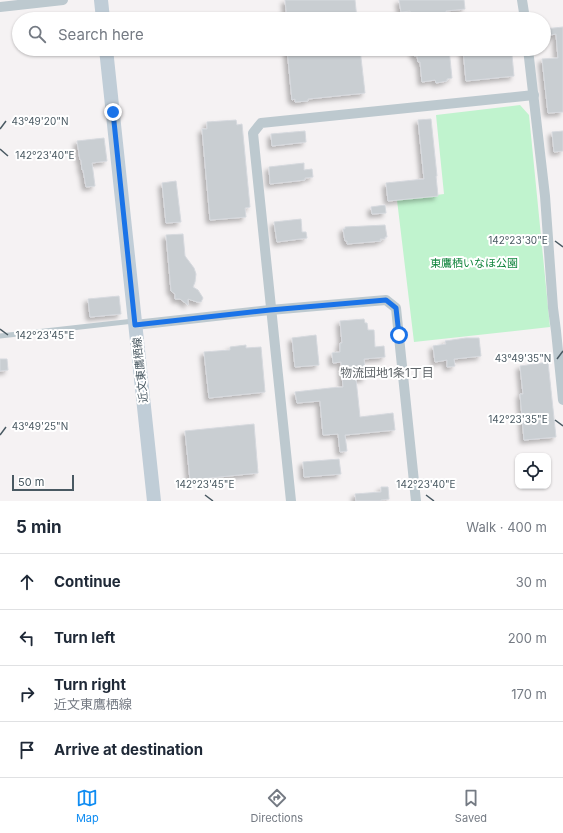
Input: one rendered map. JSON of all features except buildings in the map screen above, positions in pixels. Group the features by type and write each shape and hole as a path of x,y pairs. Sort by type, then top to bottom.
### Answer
{"street":[{"path":"0,6 27,2 63,0"},
{"path":"101,0 102,12"},
{"path":"522,0 524,12"},
{"name":"近文東鷹栖線","path":"107,56 154,501"},
{"path":"529,56 545,196 553,308 559,330 563,400"},
{"path":"291,501 270,310 253,133 261,123 534,95"},
{"path":"135,323 386,300 396,308 416,501"}],"lane":[{"path":"0,336 135,323"}],"green space":[{"name":"東鷹栖いなほ公園","path":"520,105 529,115 550,327 414,342 397,200 444,194 436,115"}],"district":[{"name":"物流団地1条1丁目","path":"387,372"}],"route":[{"path":"113,112 135,325 270,310 386,300 396,308 399,335"}]}
